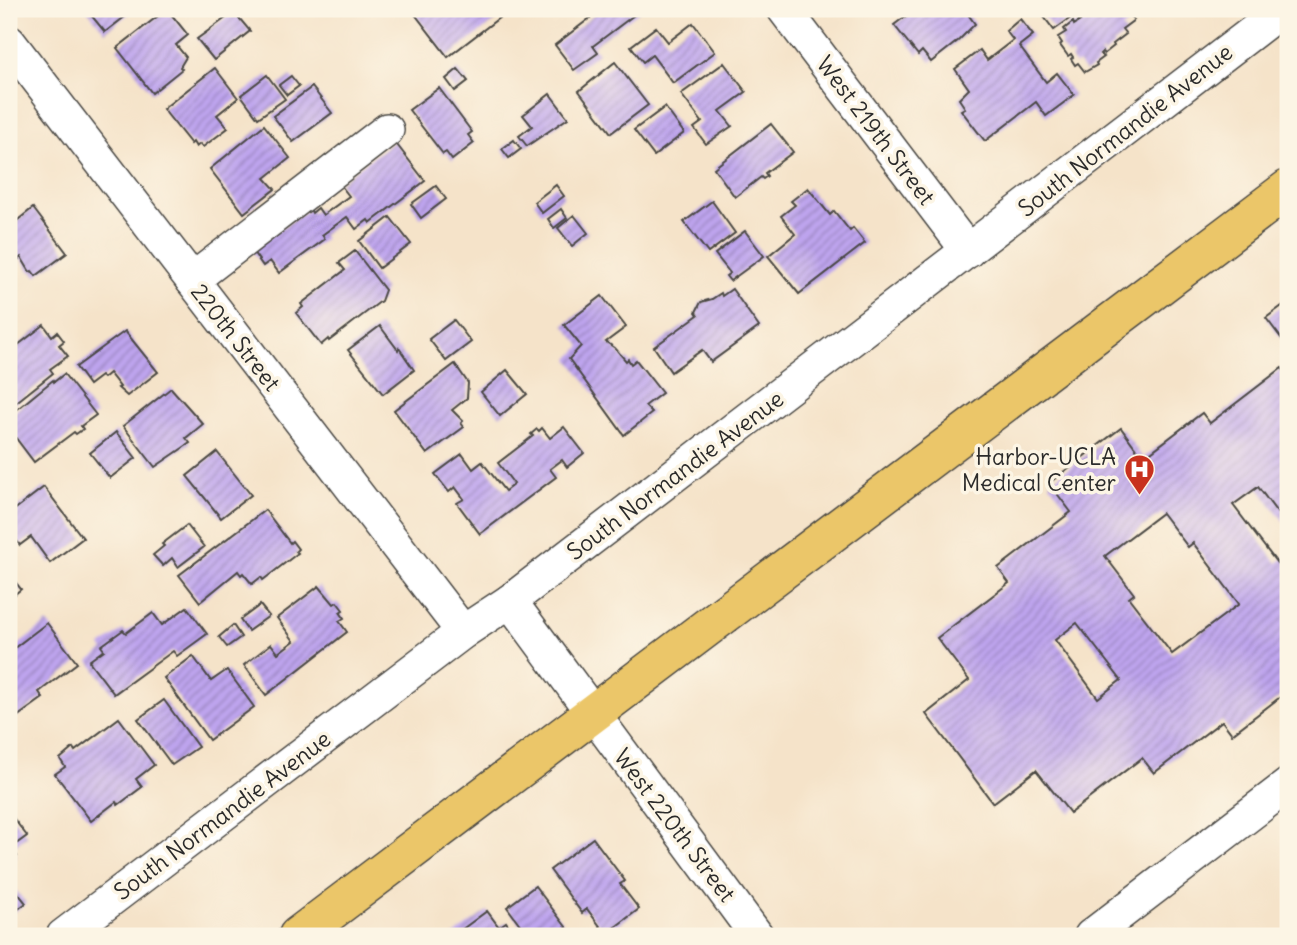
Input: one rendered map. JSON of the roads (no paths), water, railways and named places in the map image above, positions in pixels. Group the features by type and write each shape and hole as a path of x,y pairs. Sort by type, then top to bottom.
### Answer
{"main road":[{"path":"299,936 1288,189"}],"street":[{"name":"West 219th Street","path":"784,9 968,251"},
{"name":"South Normandie Avenue","path":"63,936 463,632 510,601 1283,9"},
{"name":"220th Street","path":"9,41 463,632"},
{"path":"192,280 387,130"},
{"path":"510,601 592,715"},
{"name":"West 220th Street","path":"592,715 757,936"},
{"path":"1091,936 1288,785"}],"place":[{"name":"Harbor-UCLA Medical Center","path":"1139,496"}]}
